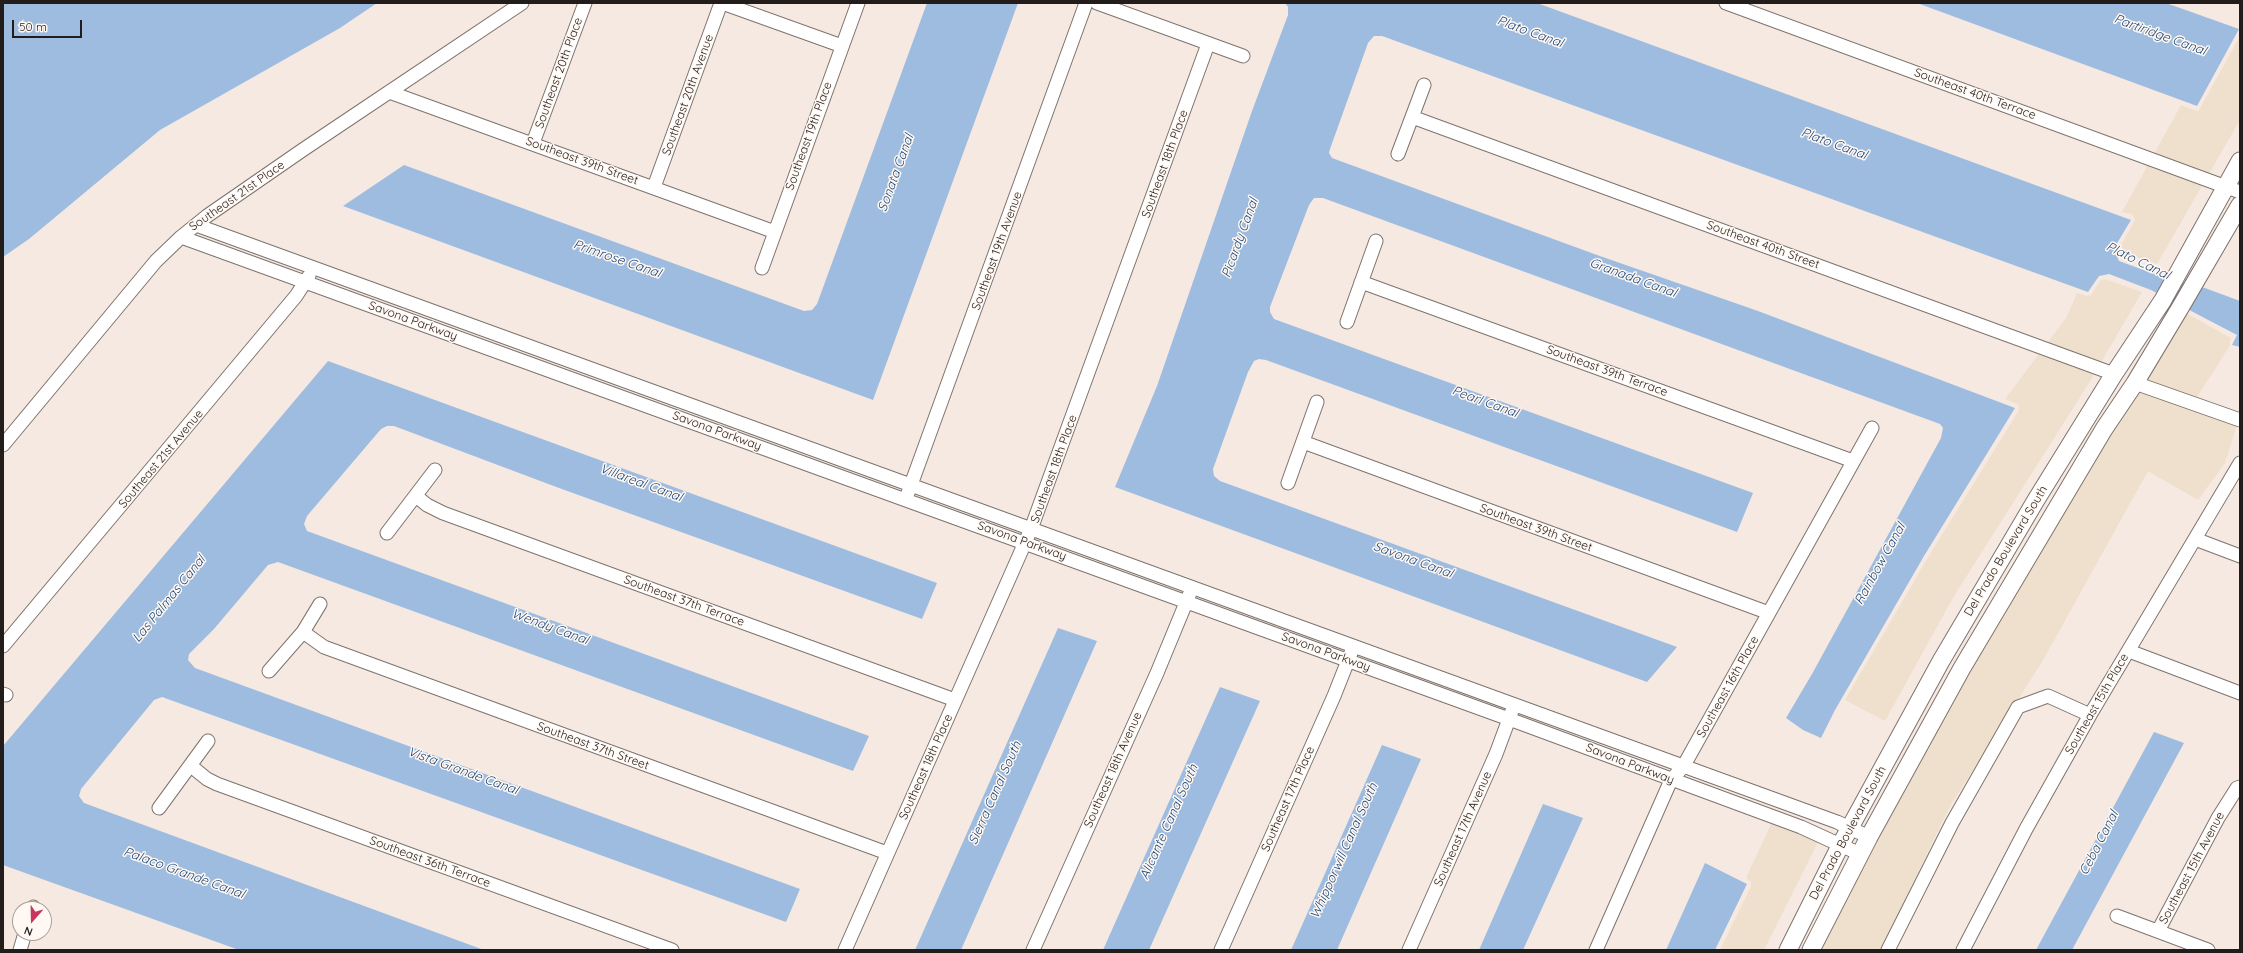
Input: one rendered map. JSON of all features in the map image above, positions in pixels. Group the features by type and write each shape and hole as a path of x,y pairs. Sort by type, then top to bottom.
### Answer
{"main road":[{"name":"Del Prado Boulevard South","path":"1788,950 1841,844 1941,661 2036,500 2114,374 2235,186 2240,160"},
{"name":"Del Prado Boulevard South","path":"1811,950 1869,837 1999,602 2119,407 2135,384 2240,205"},
{"path":"2131,348 2131,370 2135,384"},
{"path":"2114,374 2119,388 2119,407"}],"street":[{"name":"Southeast 21st Place","path":"3,445 156,261 181,237 196,225 389,92 522,3"},
{"name":"Southeast 20th Place","path":"533,144 585,3"},
{"path":"722,3 842,46"},
{"name":"Southeast 20th Avenue","path":"654,187 722,3"},
{"name":"Southeast 19th Place","path":"762,268 858,3"},
{"name":"Southeast 19th Avenue","path":"906,499 1086,3"},
{"path":"1097,3 1243,56"},
{"name":"Southeast 40th Terrace","path":"1726,3 2235,186"},
{"name":"Southeast 18th Place","path":"845,950 1024,542 1031,530 1208,44"},
{"path":"1398,154 1424,85"},
{"name":"Southeast 39th Street","path":"389,92 775,232"},
{"name":"Southeast 40th Street","path":"1412,117 2114,374"},
{"name":"Savona Parkway","path":"196,225 1850,828 1869,837"},
{"name":"Savona Parkway","path":"181,237 1509,718 1671,780 1801,827 1860,854"},
{"path":"1347,322 1376,241"},
{"name":"Southeast 21st Avenue","path":"3,646 306,283 312,268"},
{"name":"Southeast 39th Terrace","path":"1361,282 1853,461"},
{"path":"2135,384 2240,420"},
{"path":"634,401 640,387"},
{"path":"1288,483 1317,402"},
{"name":"Southeast 16th Place","path":"1596,950 1671,780 1683,768 1872,428"},
{"name":"Southeast 39th Street","path":"1303,442 1769,613"},
{"name":"Southeast 15th Place","path":"1963,950 2026,829 2090,715 2240,463"},
{"path":"387,534 435,470"},
{"name":"Southeast 37th Terrace","path":"416,496 427,505 443,513 955,700"},
{"path":"2195,539 2240,556"},
{"name":"Southeast 18th Avenue","path":"1033,950 1157,673 1192,589"},
{"path":"269,671 303,632 320,604"},
{"name":"Southeast 37th Street","path":"303,632 324,647 887,854"},
{"name":"Southeast 17th Place","path":"1221,950 1334,696 1353,647"},
{"path":"2128,651 2240,692"},
{"path":"1888,950 1952,823 2018,707 2048,696 2090,715"},
{"name":"Southeast 17th Avenue","path":"1409,950 1496,754 1514,706"},
{"path":"159,808 208,741"},
{"name":"Southeast 36th Terrace","path":"191,766 207,779 217,784 672,950"},
{"name":"Southeast 15th Avenue","path":"2158,931 2218,818 2237,788 2240,786"},
{"path":"2117,916 2208,950"}],"shaded area":[{"path":"2240,36 2240,120 2157,264 2131,255 2120,247 2135,220 2132,214 2122,212 2181,105 2196,111 2199,110"},
{"path":"2104,279 2142,292 2089,383 1954,596 1885,721 1845,700 1927,559 2019,410 2018,404 2005,399 2066,318 2077,293 2087,296 2091,295 2100,281"},
{"path":"2184,312 2231,338 2229,347 2192,405 2238,422 2225,463 2198,500 2148,471 2042,662 1950,806 1881,950 1817,950 1966,670"},
{"path":"1772,822 1819,840 1764,950 1720,950 1751,886 1751,882 1746,878"}],"water":[{"path":"3,3 377,3 340,28 160,130 29,239 3,257"},
{"path":"927,3 1018,3 873,400 343,206 404,165 804,311 812,310 817,304"},
{"path":"1285,3 1537,3 2131,220 2116,245 2115,252 2119,261 2160,276 2205,288 2240,301 2240,347 2232,345 2237,335 2151,290 2109,274 2099,276 2088,292 1382,36 1374,36 1368,43 1330,149 1329,153 1332,158 1597,255 1758,311 2015,408 1924,556 1835,710 1821,738 1803,730 1786,718 1812,674 1941,438 1943,428 1940,424 1323,198 1314,198 1309,205 1270,307 1270,312 1274,319 1753,493 1737,532 1266,360 1259,359 1254,361 1248,372 1213,469 1214,476 1220,481 1677,647 1647,682 1115,487 1157,386 1252,111 1288,15 1288,7"},
{"name":"Partiridge Canal","path":"1917,3 2166,3 2239,29 2197,106"},
{"path":"328,361 937,583 922,619 559,488 394,426 387,426 381,429 307,516 304,524 307,531 869,736 853,771 278,562 268,565 214,629 189,654 188,660 195,668 800,889 786,922 162,697 154,700 81,789 79,796 84,803 484,950 239,950 3,865 3,746"},
{"name":"Sierra Canal South","path":"1058,628 1097,641 961,950 915,950"},
{"name":"Alicante Canal South","path":"1220,687 1260,701 1149,950 1103,950"},
{"name":"Ceba Canal","path":"2154,732 2184,743 2072,950 2036,950"},
{"name":"Whipporwill Canal South","path":"1382,745 1421,759 1337,950 1291,950"},
{"path":"1543,804 1583,818 1523,950 1479,950"},
{"path":"1705,863 1747,884 1715,950 1666,950"}],"water label":[{"name":"Plato Canal","path":"1530,32"},
{"name":"Plato Canal","path":"1834,144"},
{"name":"Sonata Canal","path":"896,173"},
{"name":"Picardy Canal","path":"1240,238"},
{"name":"Primrose Canal","path":"617,259"},
{"name":"Plato Canal","path":"2138,261"},
{"name":"Granada Canal","path":"1633,278"},
{"name":"Pearl Canal","path":"1485,402"},
{"name":"Villareal Canal","path":"641,483"},
{"name":"Savona Canal","path":"1413,560"},
{"name":"Rainbow Canal","path":"1880,564"},
{"name":"Las Palmas Canal","path":"169,599"},
{"name":"Wendy Canal","path":"550,627"},
{"name":"Vista Grande Canal","path":"463,771"},
{"name":"Palaco Grande Canal","path":"184,873"}]}
